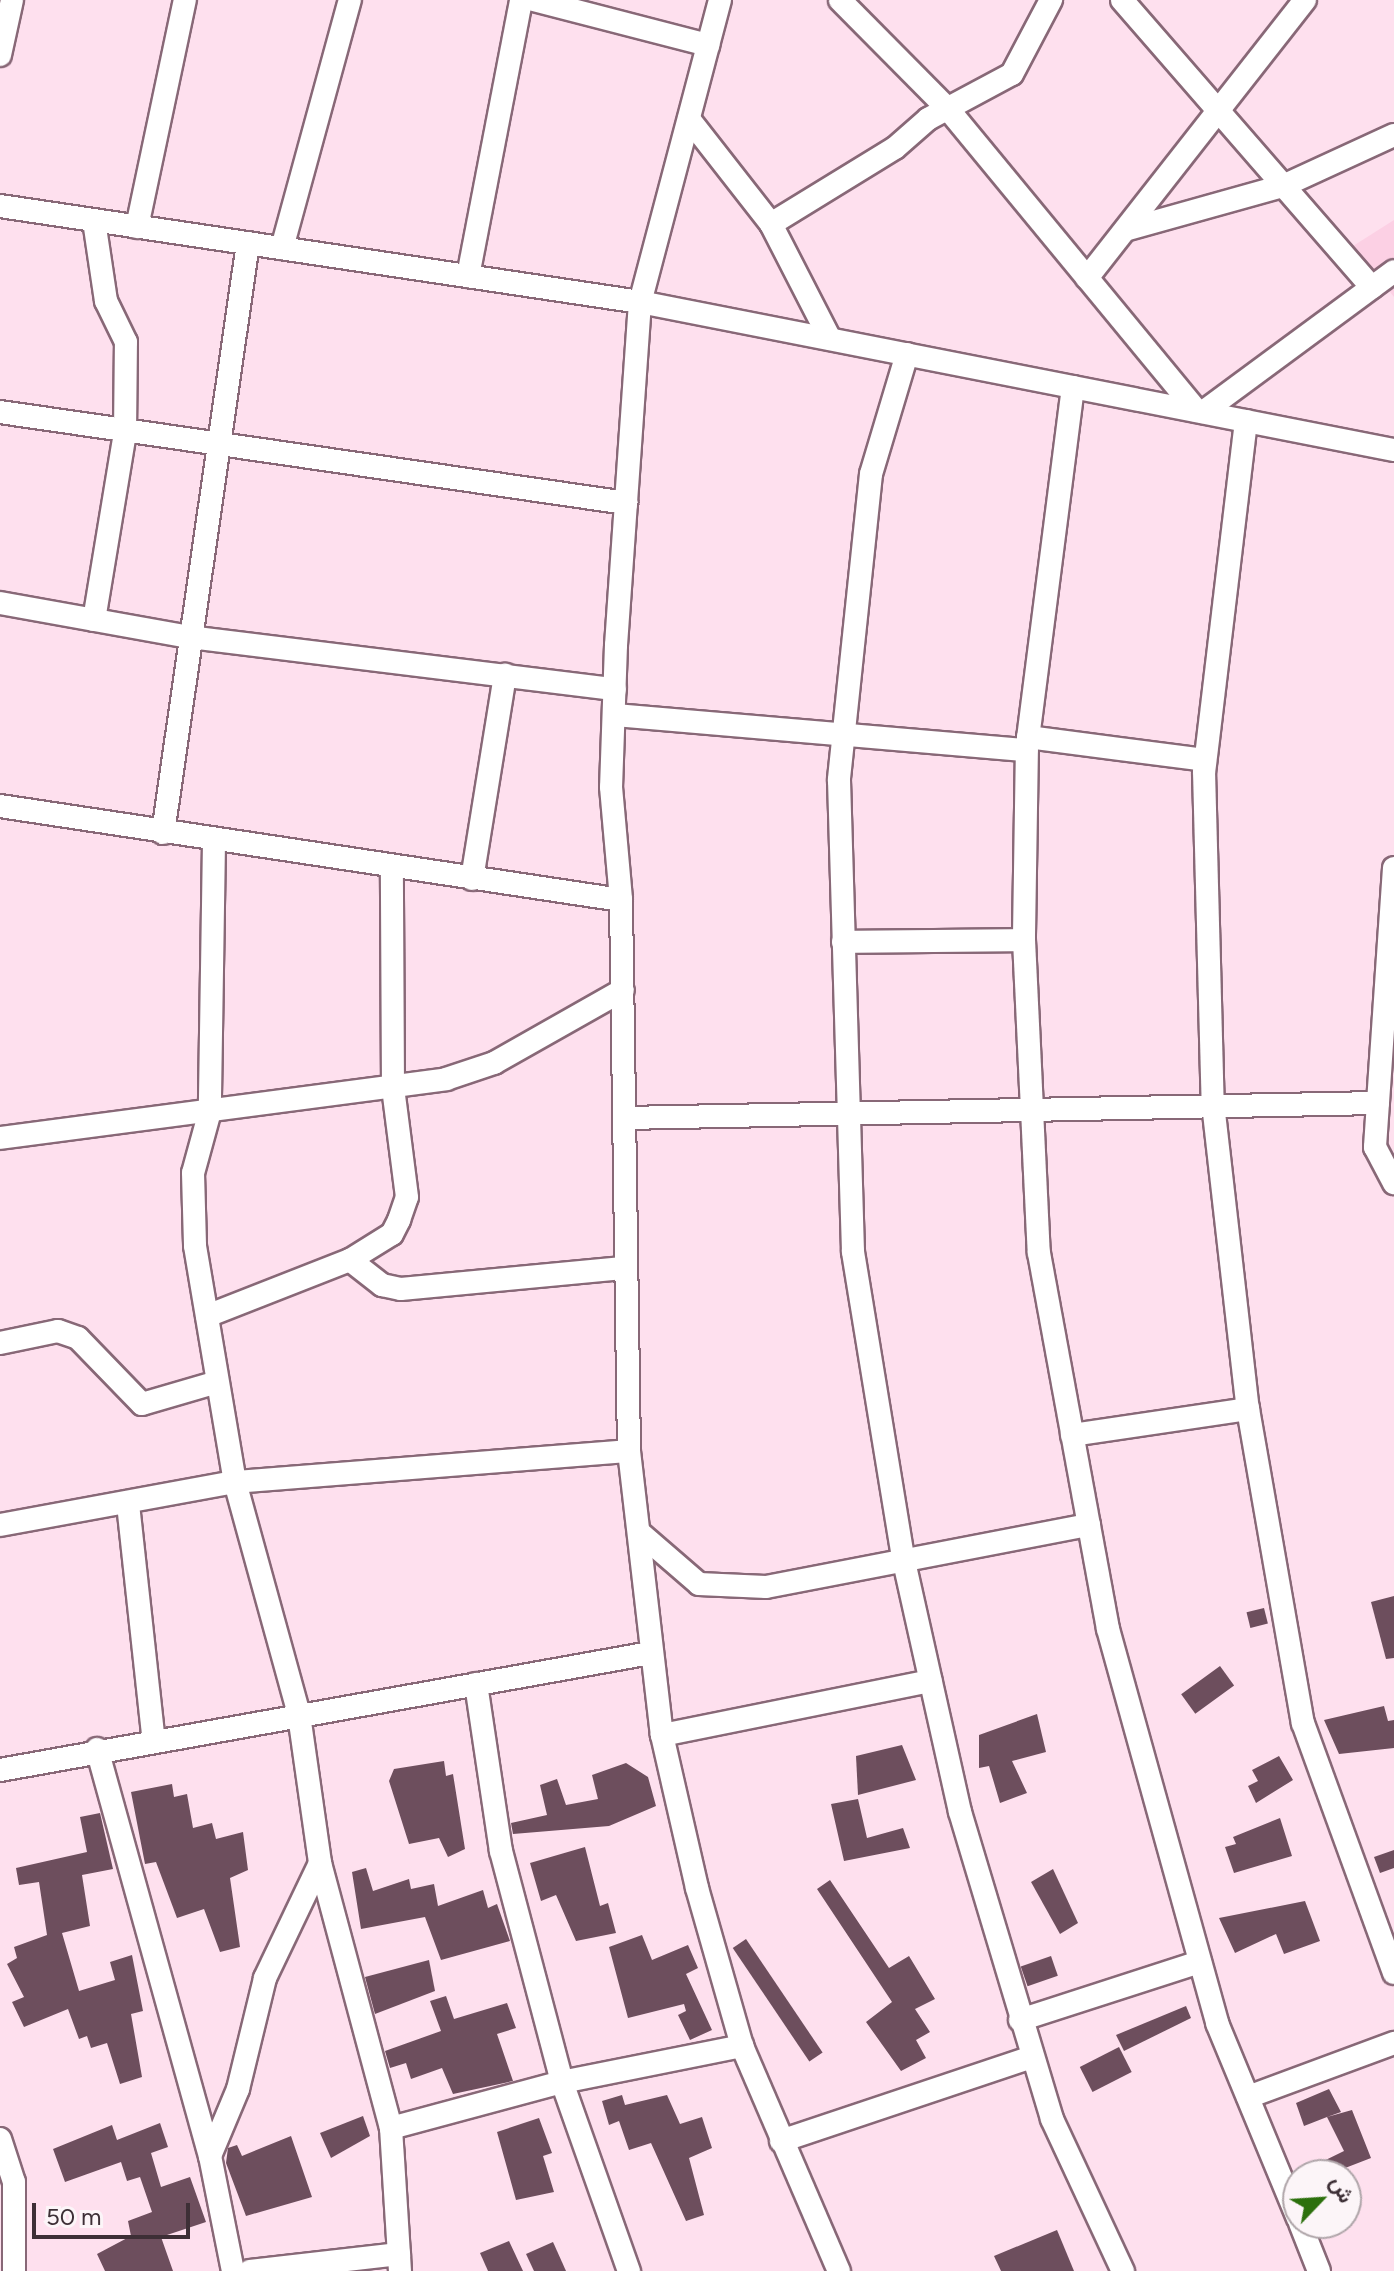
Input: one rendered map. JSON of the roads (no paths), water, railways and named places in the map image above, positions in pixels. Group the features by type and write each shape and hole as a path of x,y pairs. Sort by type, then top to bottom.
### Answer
{"street":[{"path":"0,55 12,0"},
{"path":"137,227 185,0"},
{"path":"282,248 350,0"},
{"path":"468,276 521,0"},
{"path":"534,0 708,45"},
{"path":"720,0 640,302 626,503 611,787 621,900 623,1268 629,1451 640,1533 650,1653 662,1735 742,2046 839,2271"},
{"path":"840,0 948,109 1200,412"},
{"path":"771,224 948,109 1012,74 1051,0"},
{"path":"1122,0 1372,288"},
{"path":"1087,278 1305,0"},
{"path":"689,119 771,224 830,339"},
{"path":"1125,230 1283,186 1394,135"},
{"path":"0,206 640,302 1394,450"},
{"path":"94,221 106,301 126,342 125,433 94,620"},
{"path":"163,833 248,243"},
{"path":"1200,412 1394,271"},
{"path":"907,354 871,474 842,734 843,942 853,1252 904,1560 931,1681 1020,2020 1080,2191 1123,2271"},
{"path":"1073,387 1028,743 1024,940 1039,1253 1108,1629 1200,1962 1248,2097 1282,2180"},
{"path":"0,412 219,449 626,503"},
{"path":"1246,421 1205,760 1213,1104 1248,1409 1303,1723 1394,1973"},
{"path":"0,603 189,637 615,689"},
{"path":"472,879 505,675"},
{"path":"615,715 842,734 1028,743 1205,760"},
{"path":"0,806 214,842 621,900"},
{"path":"214,842 210,1111 193,1173 214,1383 235,1482 299,1715 320,1863 391,2128 400,2262 250,2271"},
{"path":"207,1316 350,1260 392,1234 407,1197 393,1088 392,867"},
{"path":"1394,868 1375,1147 1394,1183"},
{"path":"843,942 1024,940"},
{"path":"0,1138 393,1088 494,1063 623,990"},
{"path":"624,1118 1378,1103"},
{"path":"350,1260 382,1285 401,1289 623,1268"},
{"path":"0,1343 58,1331 78,1338 142,1404 214,1383"},
{"path":"1072,1435 1248,1409"},
{"path":"0,1525 235,1482 629,1451"},
{"path":"128,1504 154,1742"},
{"path":"640,1533 699,1584 766,1587 1089,1525"},
{"path":"0,1770 97,1749 154,1742 650,1653"},
{"path":"662,1735 931,1681"},
{"path":"476,1684 501,1851 562,2082 629,2271"},
{"path":"97,1749 210,2156 233,2271"},
{"path":"210,2156 238,2089 265,1978 320,1863"},
{"path":"1020,2020 1200,1962"},
{"path":"1248,2097 1394,2043"},
{"path":"391,2128 562,2082 742,2046"},
{"path":"781,2141 1032,2057"},
{"path":"0,2139 14,2182 10,2269"},
{"path":"1306,2239 1319,2271"}]}
